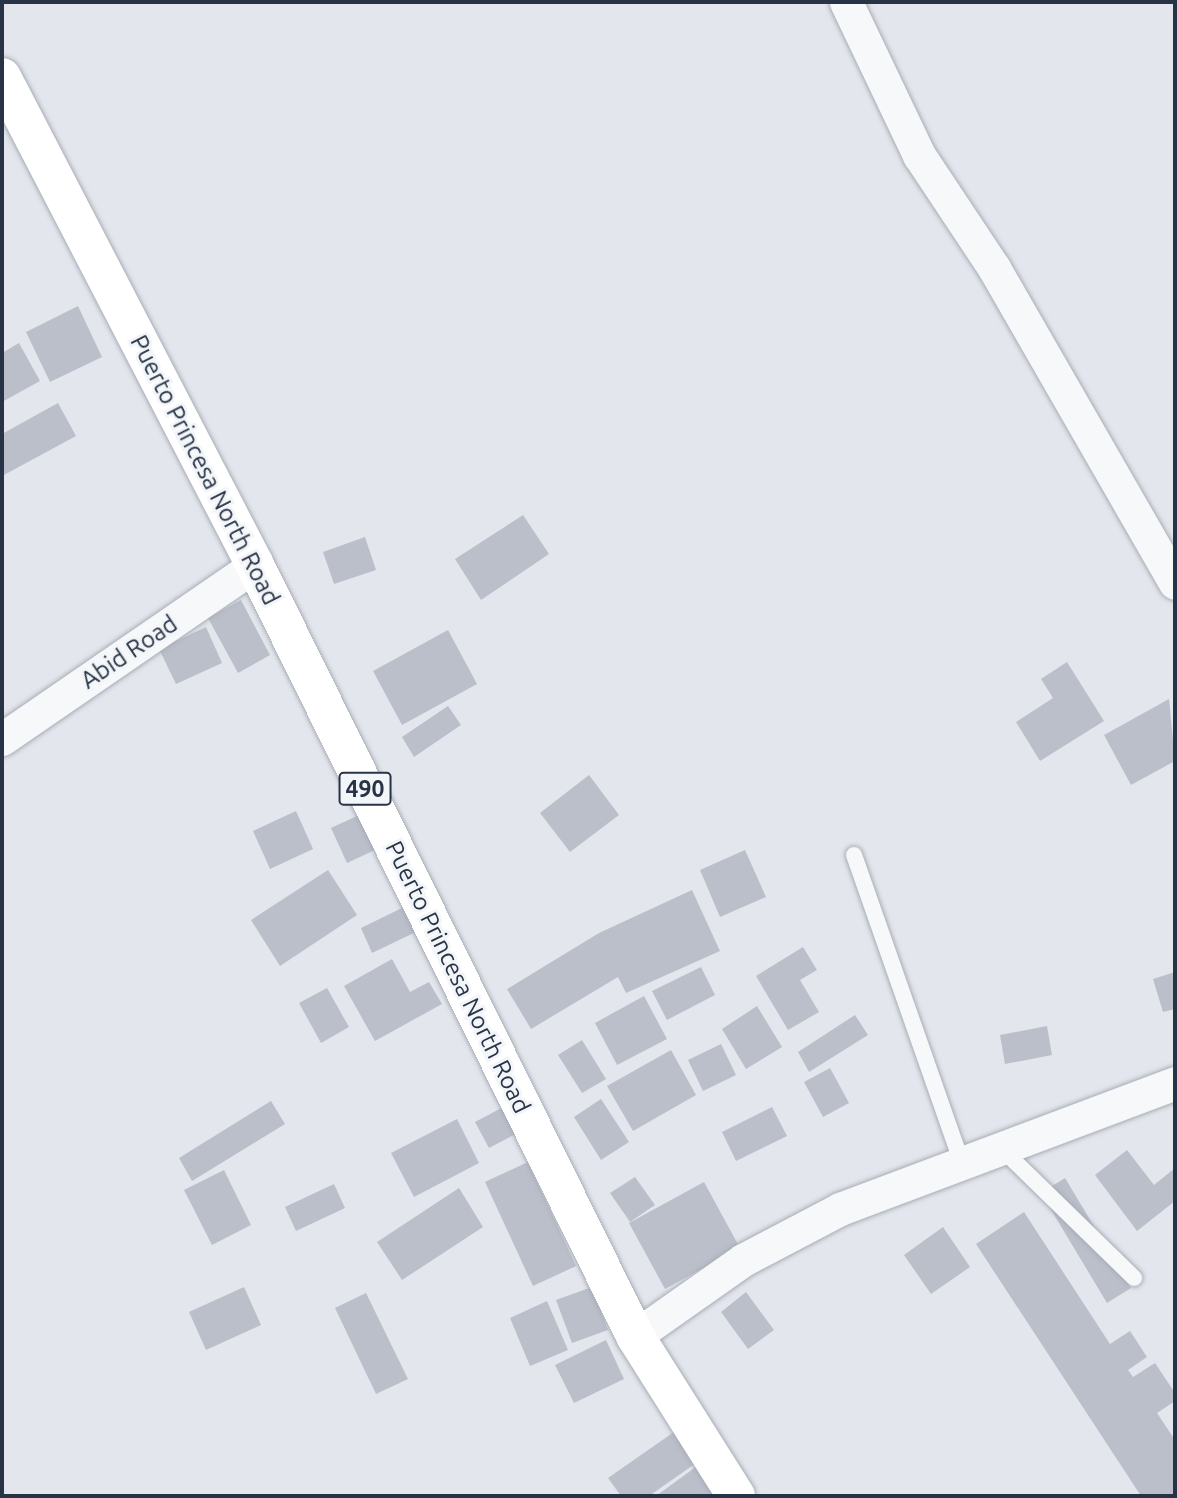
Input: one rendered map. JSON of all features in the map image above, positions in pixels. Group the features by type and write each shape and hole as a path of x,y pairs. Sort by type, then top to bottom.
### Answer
{"main road":[{"name":"Puerto Princesa North Road","path":"2,77 256,565 635,1336 736,1496"}],"street":[{"path":"846,2 919,155 1036,338 1175,583"},
{"name":"Abid Road","path":"2,739 256,565"},
{"path":"635,1336 743,1260 840,1209 960,1158 1001,1148 1175,1083"}],"lane":[{"path":"854,855 960,1158"},
{"path":"1001,1148 1134,1278"}],"building":[{"path":"78,306 102,357 50,382 26,332"},
{"path":"19,343 40,381 2,402 2,353"},
{"path":"58,403 76,436 2,476 2,434"},
{"path":"523,515 549,554 481,600 455,559"},
{"path":"365,537 376,570 334,584 323,552"},
{"path":"241,600 270,655 238,673 208,618"},
{"path":"206,627 222,663 176,684 159,649"},
{"path":"448,630 477,684 402,725 373,671"},
{"path":"1067,662 1104,721 1040,761 1016,722 1053,698 1041,679"},
{"path":"1169,699 1175,761 1131,785 1104,735"},
{"path":"448,706 461,725 414,757 402,737"},
{"path":"589,775 619,815 570,852 540,813"},
{"path":"296,811 313,849 270,869 253,831"},
{"path":"359,815 375,850 347,863 331,828"},
{"path":"745,850 766,897 720,917 700,870"},
{"path":"328,870 357,915 280,966 251,920"},
{"path":"692,890 720,951 626,993 618,977 531,1029 507,989 599,933"},
{"path":"406,906 418,931 372,953 361,928"},
{"path":"803,947 817,970 800,980 819,1012 788,1030 756,976"},
{"path":"392,959 410,992 429,982 442,1004 375,1041 344,986"},
{"path":"701,967 715,995 667,1020 652,991"},
{"path":"1175,972 1175,1009 1163,1012 1153,979"},
{"path":"327,988 349,1027 321,1043 299,1003"},
{"path":"644,996 667,1039 617,1065 595,1023"},
{"path":"757,1006 782,1047 746,1069 722,1029"},
{"path":"855,1015 868,1035 809,1072 798,1052"},
{"path":"1047,1026 1052,1055 1005,1064 1000,1035"},
{"path":"582,1040 606,1079 582,1093 558,1055"},
{"path":"721,1044 736,1075 703,1091 688,1060"},
{"path":"671,1050 696,1095 633,1131 607,1086"},
{"path":"830,1068 849,1103 823,1117 804,1082"},
{"path":"601,1099 629,1142 601,1160 574,1117"},
{"path":"271,1101 285,1124 192,1181 179,1158"},
{"path":"513,1102 527,1128 489,1148 475,1122"},
{"path":"772,1107 787,1136 736,1161 722,1132"},
{"path":"457,1119 479,1163 414,1197 391,1153"},
{"path":"1127,1150 1154,1185 1175,1168 1175,1201 1137,1231 1095,1175"},
{"path":"528,1162 576,1266 533,1286 485,1182"},
{"path":"224,1170 251,1225 212,1245 184,1190"},
{"path":"635,1177 655,1205 630,1222 610,1193"},
{"path":"1065,1178 1131,1288 1107,1303 1041,1193"},
{"path":"704,1182 740,1248 665,1289 629,1223"},
{"path":"334,1184 345,1208 296,1231 285,1207"},
{"path":"459,1188 483,1227 402,1280 377,1242"},
{"path":"1024,1212 1110,1344 1130,1331 1147,1357 1128,1370 1133,1377 1155,1363 1175,1393 1175,1401 1157,1413 1175,1440 1175,1496 1141,1496 976,1244"},
{"path":"943,1227 970,1267 931,1294 904,1255"},
{"path":"244,1287 261,1325 206,1350 189,1312"},
{"path":"592,1287 608,1330 572,1343 556,1300"},
{"path":"746,1292 774,1330 748,1349 721,1312"},
{"path":"366,1293 408,1379 376,1394 335,1308"},
{"path":"547,1301 568,1350 530,1366 510,1318"},
{"path":"606,1340 624,1379 574,1403 555,1365"},
{"path":"684,1425 706,1456 649,1496 621,1496 608,1478"},
{"path":"704,1461 730,1496 656,1496"}]}
